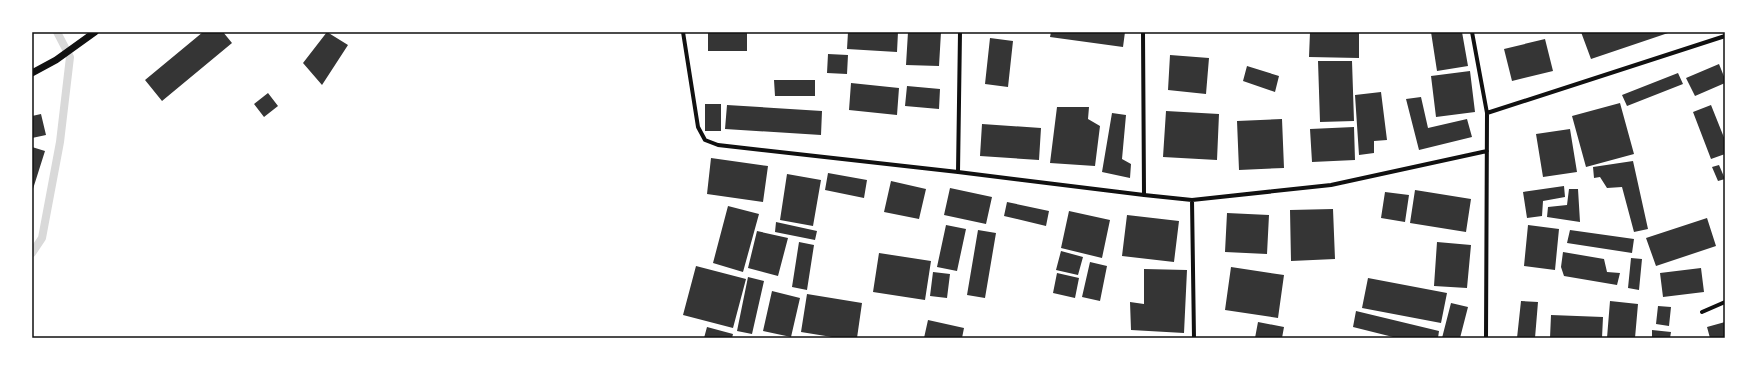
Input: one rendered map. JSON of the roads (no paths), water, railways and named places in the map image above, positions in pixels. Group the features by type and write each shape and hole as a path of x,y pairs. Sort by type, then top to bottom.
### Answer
{"street":[{"path":"32,73 56,60 95,32"},
{"path":"683,32 698,126 705,140 711,143 1192,200 1331,185 1487,151"},
{"path":"958,172 960,32"},
{"path":"1143,32 1144,195"},
{"path":"1472,32 1487,113 1486,338"},
{"path":"1487,113 1725,36"},
{"path":"1192,200 1194,338"},
{"path":"1702,312 1725,302"}],"waterway":[{"path":"32,253 42,238 60,142 70,57 57,32"}]}
